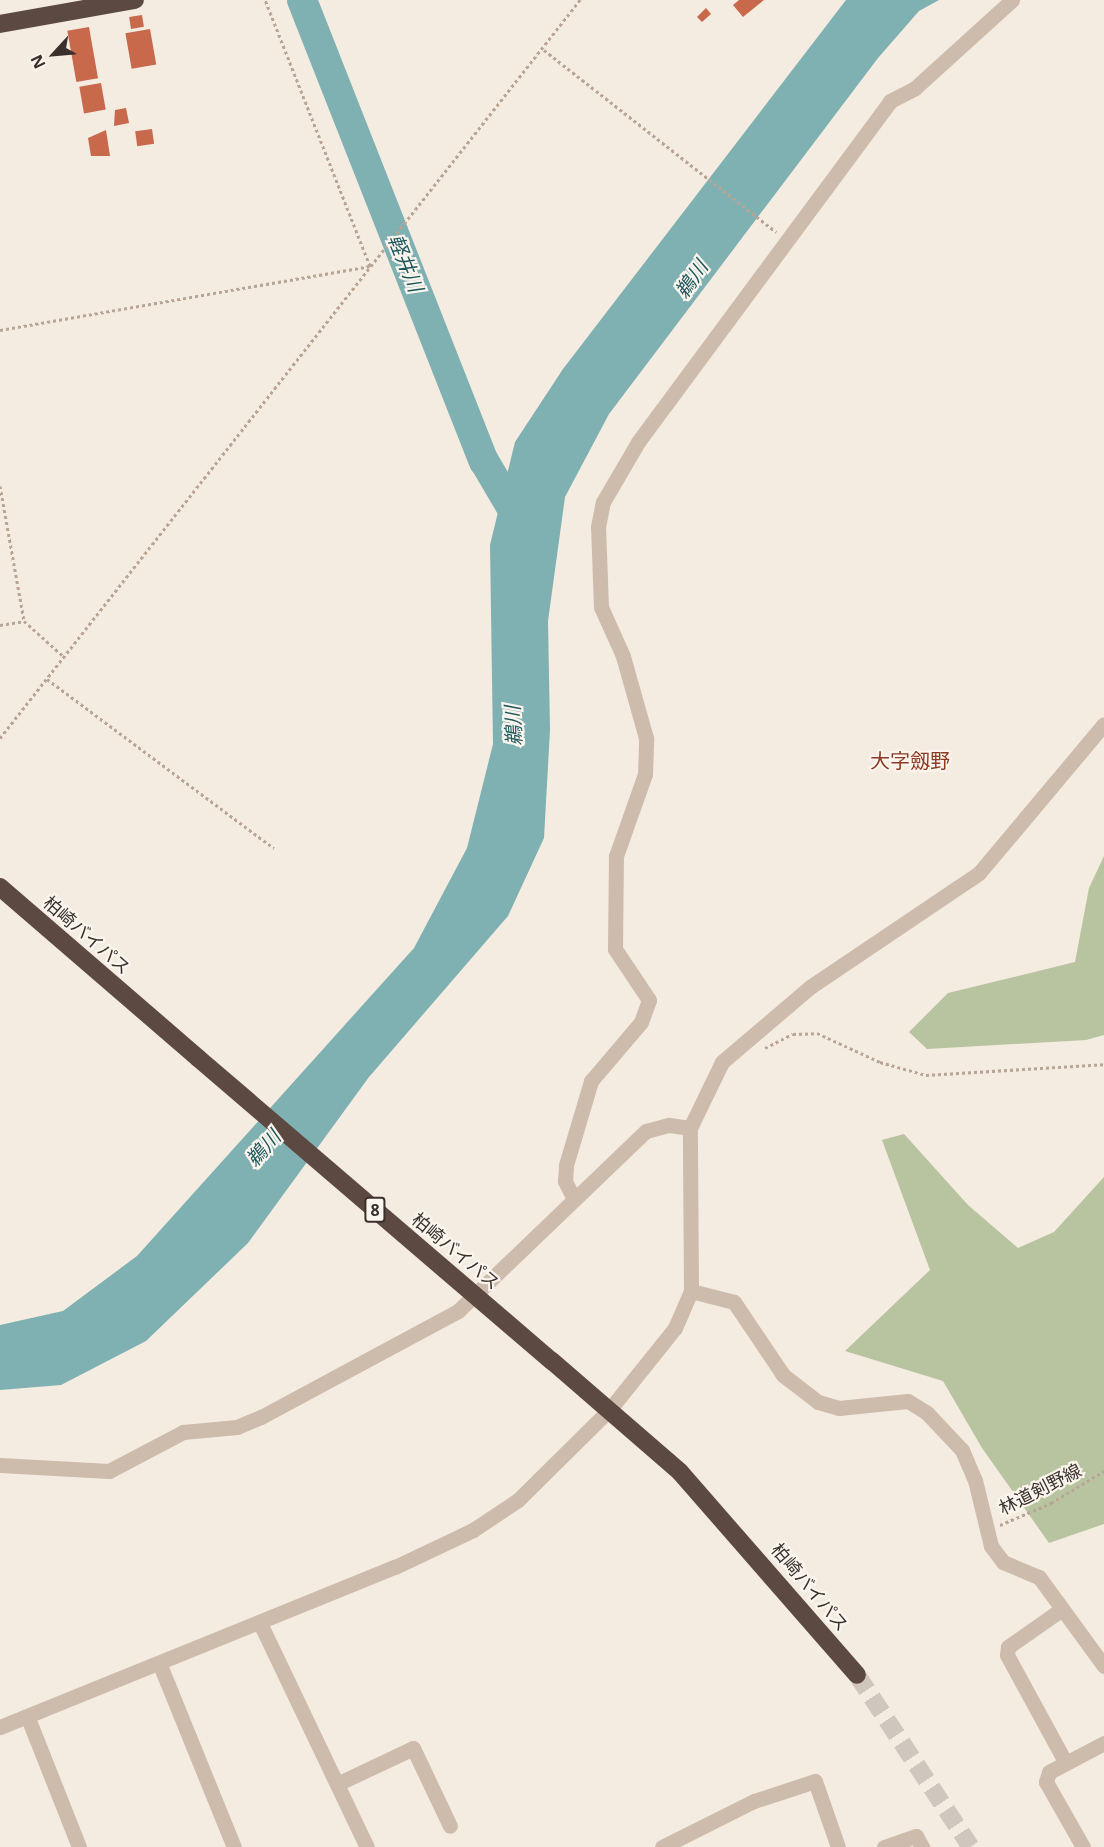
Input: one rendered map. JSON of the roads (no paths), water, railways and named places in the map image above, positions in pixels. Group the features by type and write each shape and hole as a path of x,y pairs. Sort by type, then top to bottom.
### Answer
{"highway":[{"path":"0,24 98,3 135,0"},
{"name":"柏崎バイパス","path":"0,887 610,1409 680,1472 857,1675"}],"street":[{"path":"573,1197 565,1181 566,1165 591,1081 641,1022 649,1000 615,949 616,856 645,774 646,738 623,656 601,607 598,527 603,502 638,442 890,101 915,88 1012,0"},
{"path":"0,1727 160,1665 473,1530 518,1500 610,1409 675,1328 691,1291 690,1128 722,1062 738,1044 810,987 980,873 1104,723"},
{"path":"0,1465 109,1472 183,1432 237,1427 261,1417 458,1311 573,1197 646,1131 669,1125 690,1128"},
{"path":"691,1291 734,1302 783,1375 818,1402 839,1408 892,1400 908,1401 927,1413 962,1450 975,1480 991,1546 1003,1562 1039,1577 1104,1666"},
{"path":"1062,1609 1008,1647 1007,1654 1066,1762"},
{"path":"260,1623 367,1847"},
{"path":"160,1665 234,1847"},
{"path":"28,1718 79,1847"},
{"path":"1083,1847 1046,1782 1049,1772 1104,1743"},
{"path":"337,1784 412,1748 450,1826"},
{"path":"665,1846 754,1801 815,1781 838,1847"},
{"path":"884,1847 916,1836 922,1847"}],"water":[{"name":"鵜川","path":"846,0 939,0 919,11 878,58 609,414 565,497 548,621 550,730 544,838 508,916 369,1077 248,1243 146,1341 61,1385 0,1390 0,1325 63,1311 137,1256 414,948 467,848 493,744 490,545 515,442 563,369"}],"waterway":[{"name":"軽井川","path":"302,0 484,461 520,522"}],"tunnel":[{"path":"857,1675 971,1847"}],"district":[{"name":"大字劔野","path":"910,760"}]}
